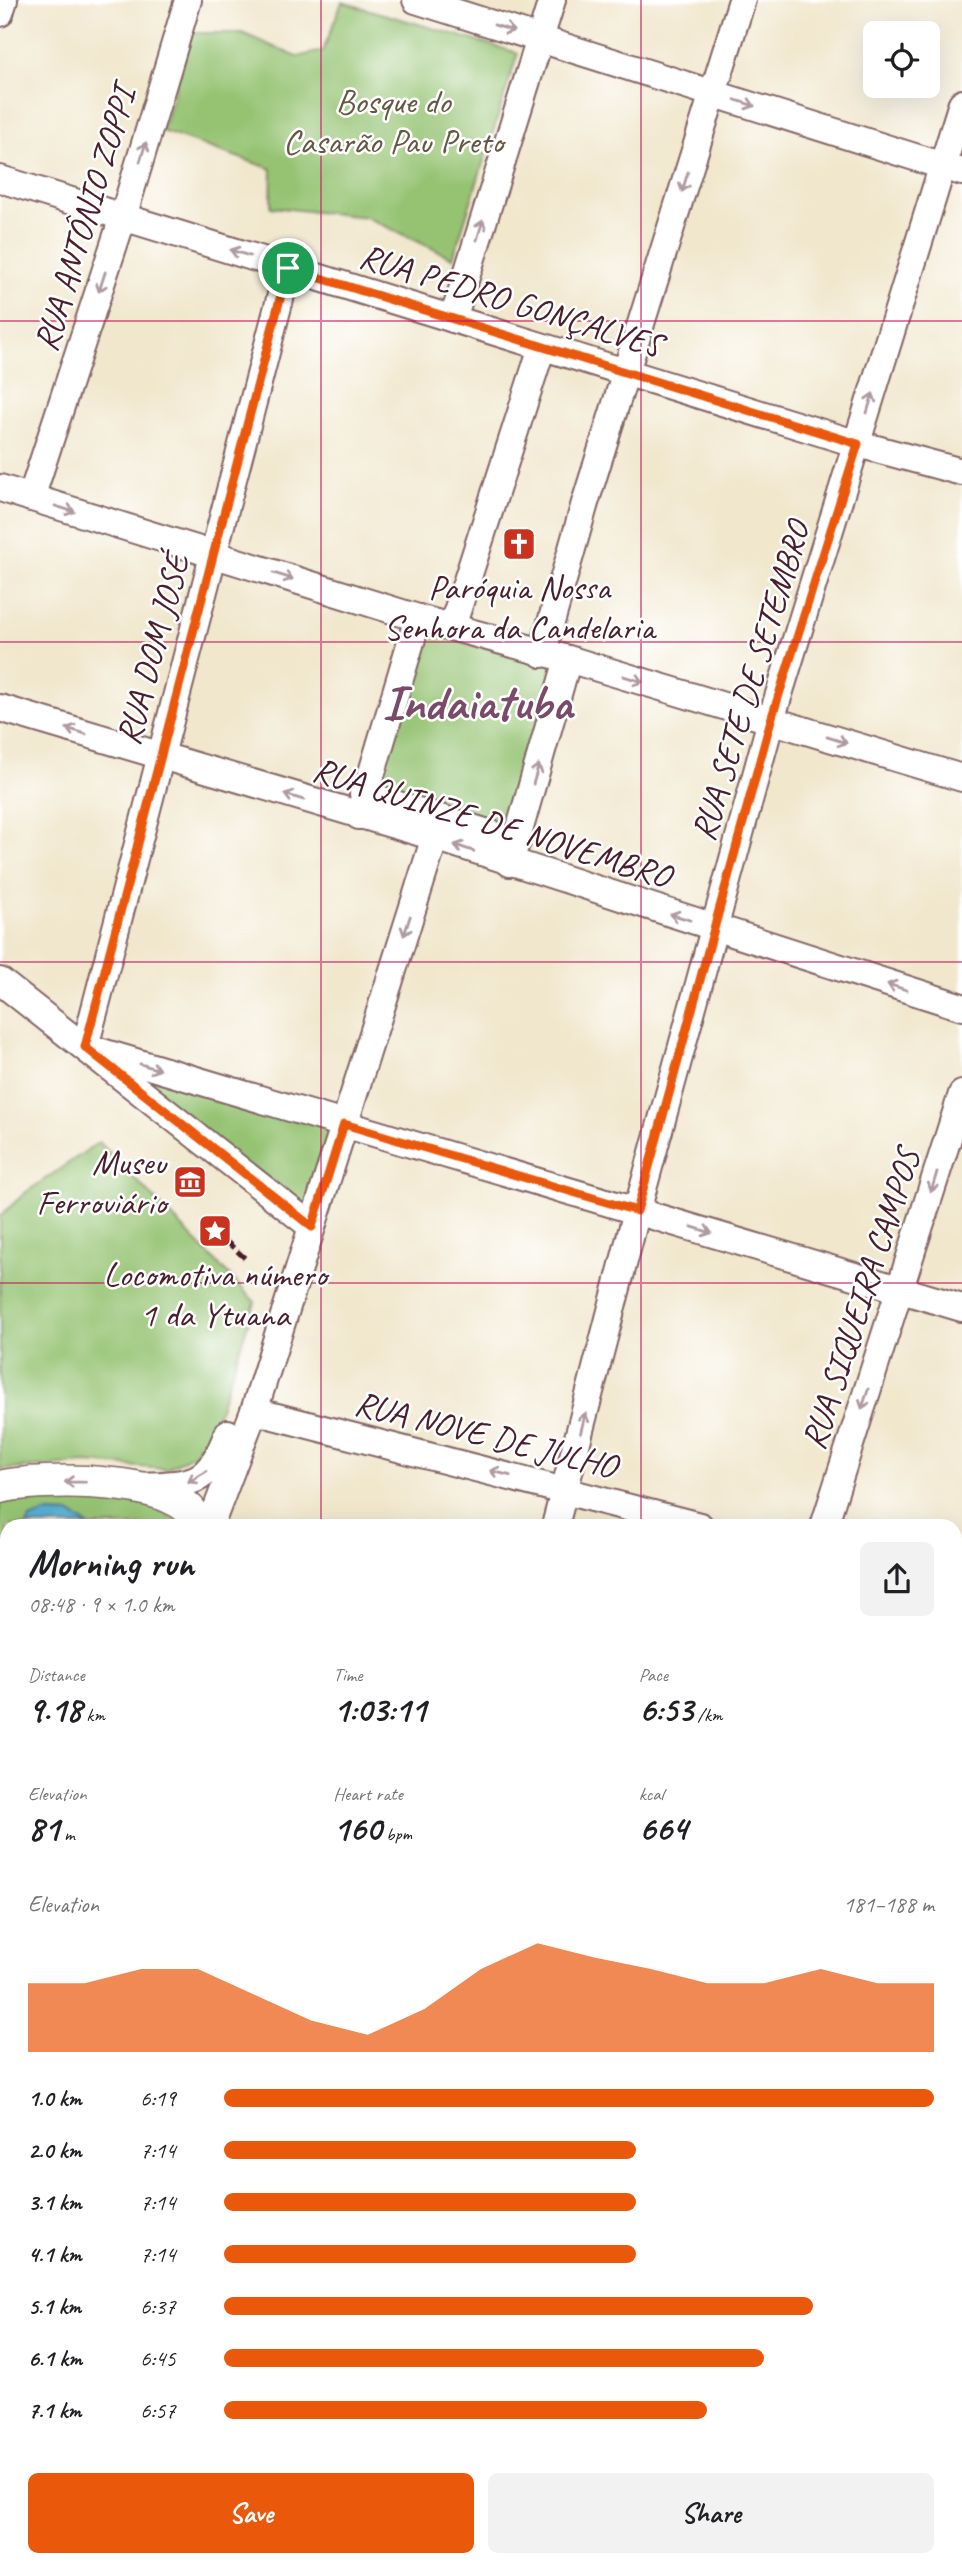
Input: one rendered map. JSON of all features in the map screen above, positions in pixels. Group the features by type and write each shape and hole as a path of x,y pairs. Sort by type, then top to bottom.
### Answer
{"main road":[{"path":"0,1487 51,1481 143,1486 182,1505 196,1519"},
{"path":"0,1810 0,1847"}],"street":[{"path":"0,13 4,0"},
{"name":"RUA ANTÔNIO ZOPPI","path":"32,498 123,217 188,0"},
{"path":"416,0 953,169"},
{"path":"453,319 552,0"},
{"path":"418,618 361,805 513,853 585,503 742,0"},
{"name":"RUA SETE DE SETEMBRO","path":"557,1519 637,1211 771,720 858,444 953,169 962,103"},
{"name":"RUA PEDRO GONÇALVES","path":"0,179 858,444 962,472"},
{"name":"RUA DOM JOSÉ","path":"85,1047 288,268"},
{"path":"452,627 542,347"},
{"path":"0,488 418,618 962,778"},
{"name":"RUA QUINZE DE NOVEMBRO","path":"0,708 160,757 361,805 435,837 513,853 714,928 962,1007"},
{"path":"213,1519 254,1411 435,837"},
{"path":"0,981 312,1227"},
{"path":"85,1047 962,1308"},
{"name":"RUA SIQUEIRA CAMPOS","path":"826,1519 962,1094"},
{"path":"143,1486 186,1484 201,1476 216,1464 234,1419 254,1411"},
{"name":"RUA NOVE DE JULHO","path":"254,1411 673,1519"}],"green space":[{"name":"Bosque do Casarão Pau Preto","path":"342,2 518,53 453,258 366,217 271,207 272,169 162,131 192,33 242,33 297,57 323,51"},
{"path":"418,618 568,659 517,842 364,794"},
{"path":"85,1047 344,1124 312,1227"},
{"path":"99,1142 255,1302 207,1447 166,1469 86,1463 0,1470 0,1216 25,1193"},
{"path":"124,1497 162,1510 173,1519 78,1519 71,1514 30,1519 0,1519 0,1501"}],"water":[{"path":"46,1513 71,1514 78,1519 30,1519"}],"railway":[{"path":"215,1231 247,1260"}],"place":[{"name":"Paróquia Nossa Senhora da Candelaria","path":"519,544"},
{"name":"Museu Ferroviário","path":"190,1182"},
{"name":"Locomotiva número 1 da Ytuana","path":"215,1231"}],"district":[{"name":"Indaiatuba","path":"477,702"}],"route":[{"path":"288,268 858,444 771,720 637,1211 344,1124 312,1227 85,1047 288,268"}]}
